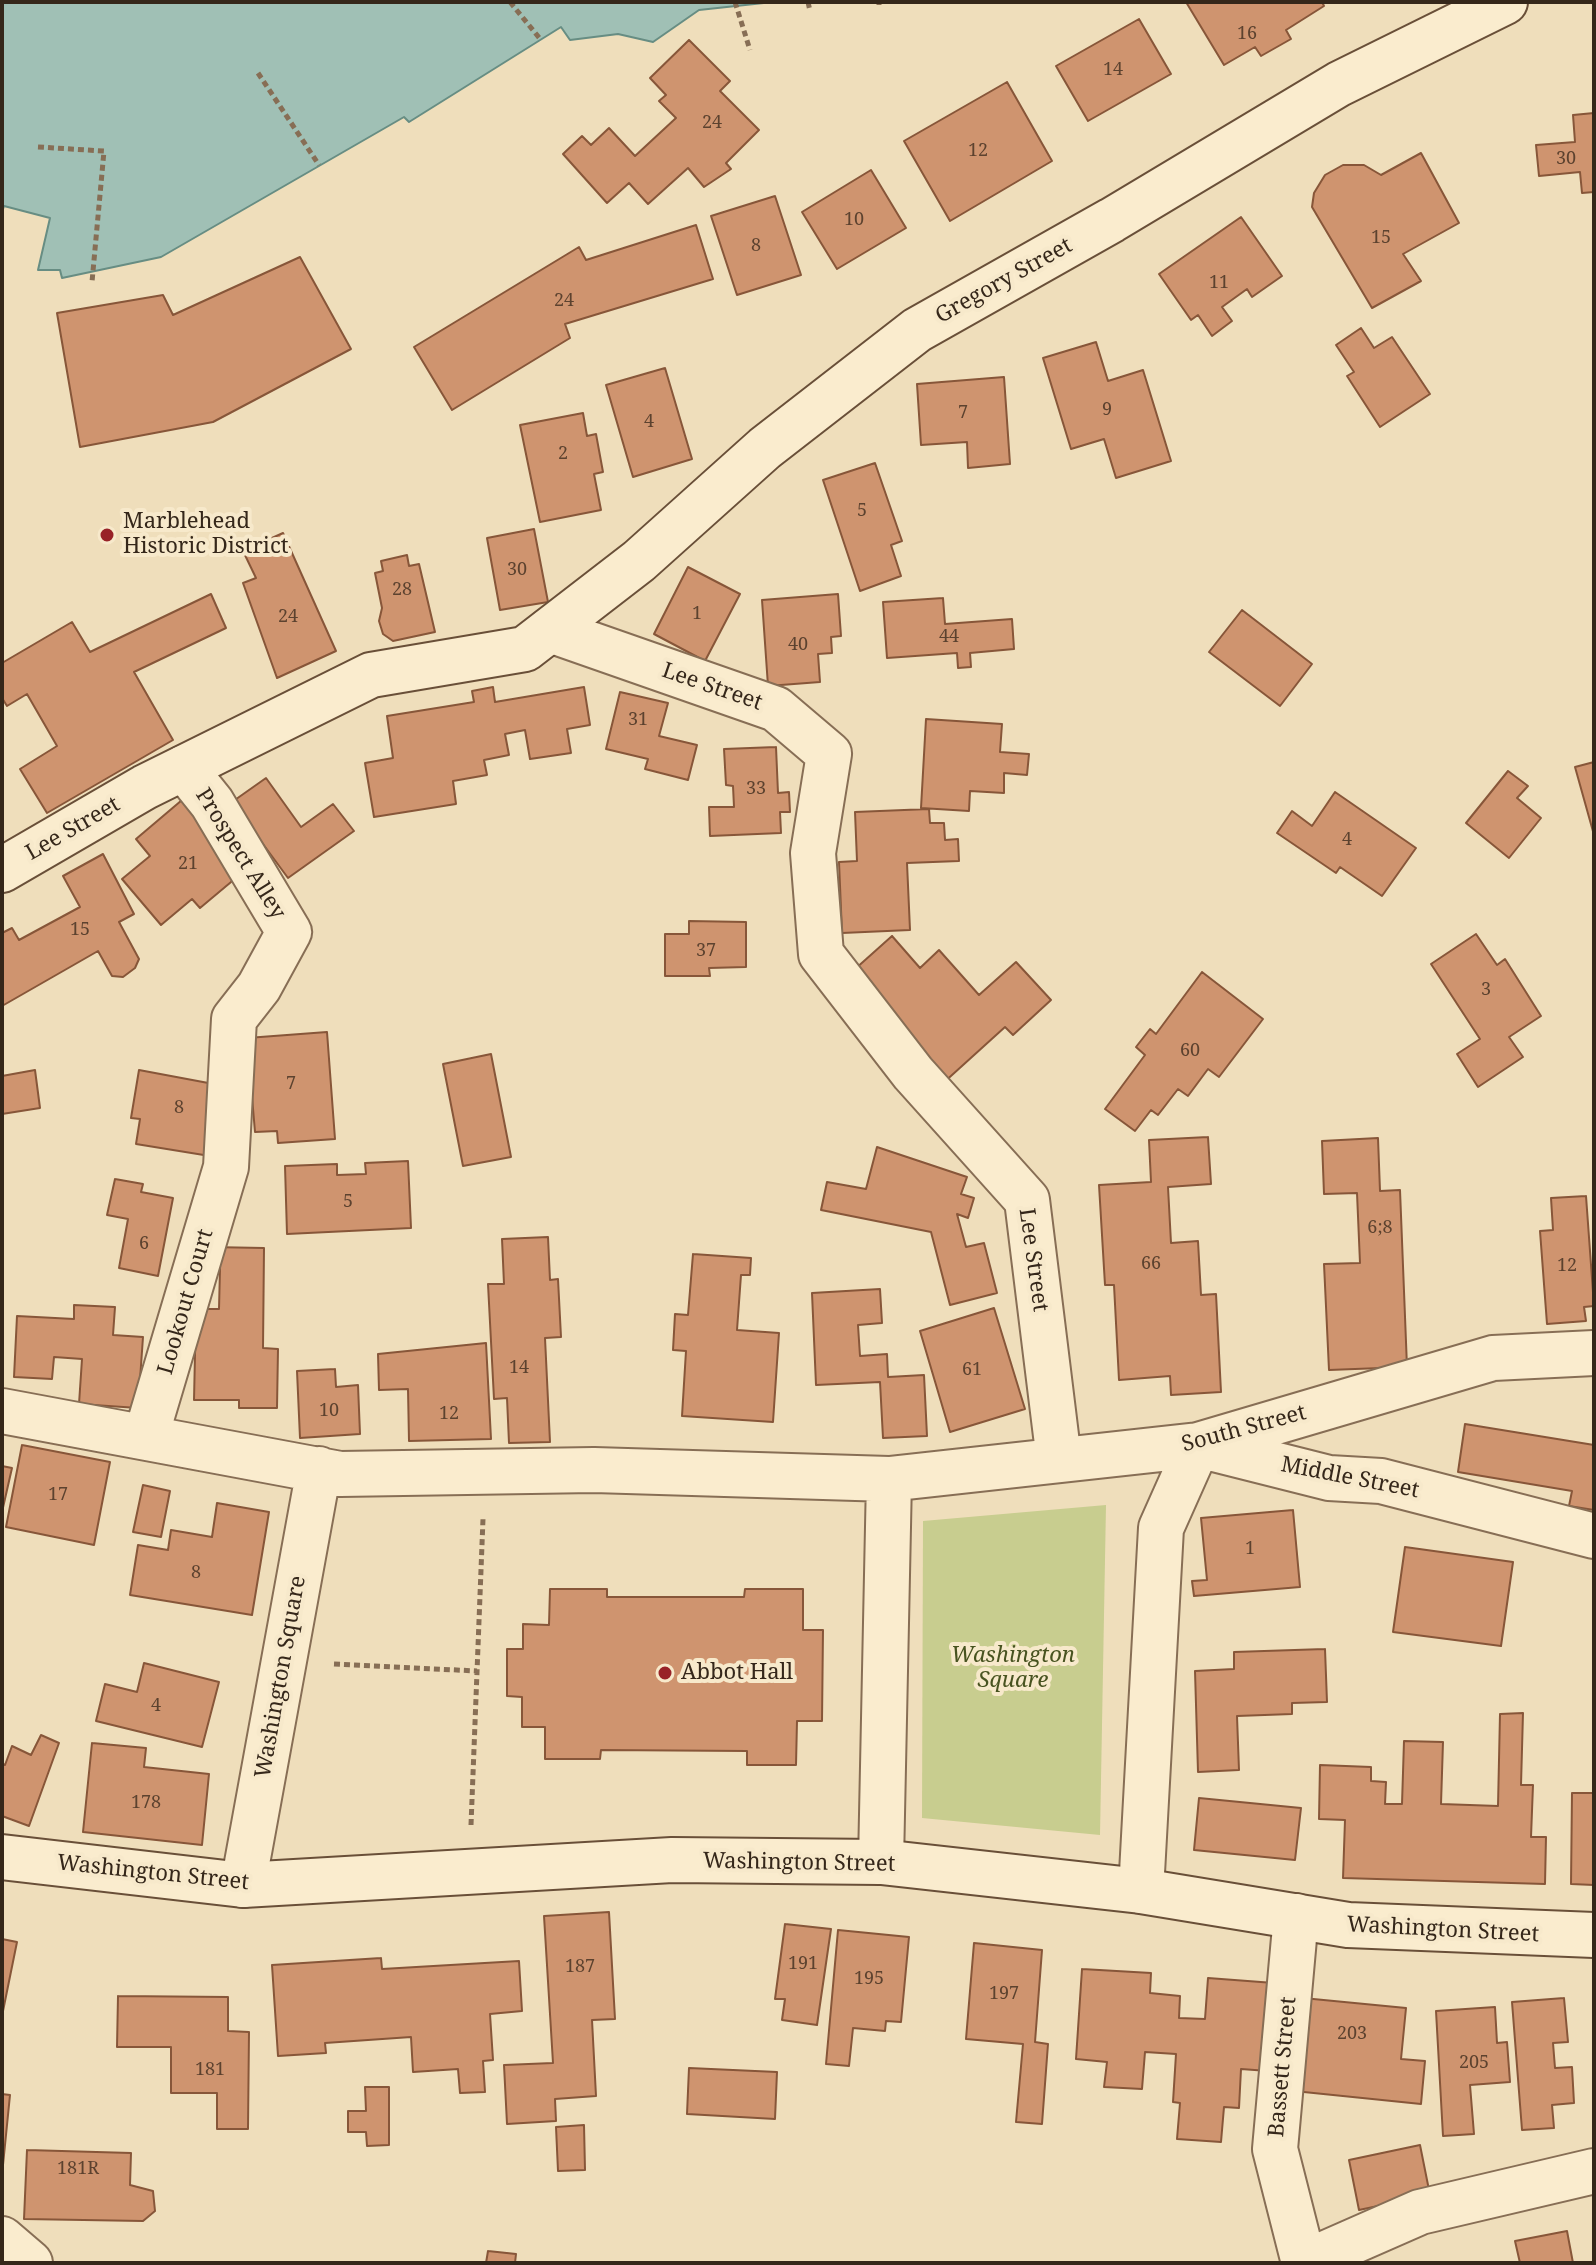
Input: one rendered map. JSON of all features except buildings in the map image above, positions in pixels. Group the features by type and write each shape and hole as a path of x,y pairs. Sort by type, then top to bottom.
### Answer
{"street":[{"name":"Gregory Street","path":"550,630 639,561 765,448 917,330 1112,220 1339,84 1505,2"},
{"name":"Lee Street","path":"2,870 184,768 371,675 525,649 550,630 776,709 829,754 813,853 821,954 913,1073 1027,1200 1059,1460"},
{"name":"Prospect Alley","path":"184,768 212,803 289,932 259,987 234,1019 226,1167"},
{"name":"Lookout Court","path":"146,1436 226,1167"},
{"name":"South Street","path":"889,1479 1198,1445 1493,1358 1594,1353"},
{"path":"2,1411 340,1474 594,1470 889,1479 881,1862"},
{"path":"1141,1891 1161,1528 1198,1445"},
{"name":"Middle Street","path":"1198,1445 1329,1478 1381,1481 1594,1536"},
{"name":"Washington Square","path":"243,1885 319,1469"},
{"name":"Washington Street","path":"2,1857 243,1885 672,1860 881,1862 1141,1891 1348,1925 1594,1935"},
{"name":"Bassett Street","path":"1296,1916 1275,2149 1304,2263"},
{"path":"1304,2263 1420,2212 1594,2171"},
{"path":"2,2239 30,2263"}],"path":[{"path":"510,2 541,40"},
{"path":"735,2 750,50"},
{"path":"808,2 810,11"},
{"path":"258,73 319,165"},
{"path":"38,147 104,151 92,282"},
{"path":"468,1874 485,1472"},
{"path":"286,1654 334,1664 477,1671"}],"green space":[{"name":"Washington Square","path":"1106,1505 1100,1835 922,1818 923,1521"}],"water":[{"path":"2,2 773,2 699,10 653,42 618,34 570,40 561,27 409,122 404,117 161,257 62,278 60,270 38,270 50,218 4,206 2,212"}],"place":[{"name":"Marblehead Historic District","path":"107,535"},
{"name":"Abbot Hall","path":"665,1673"}]}
